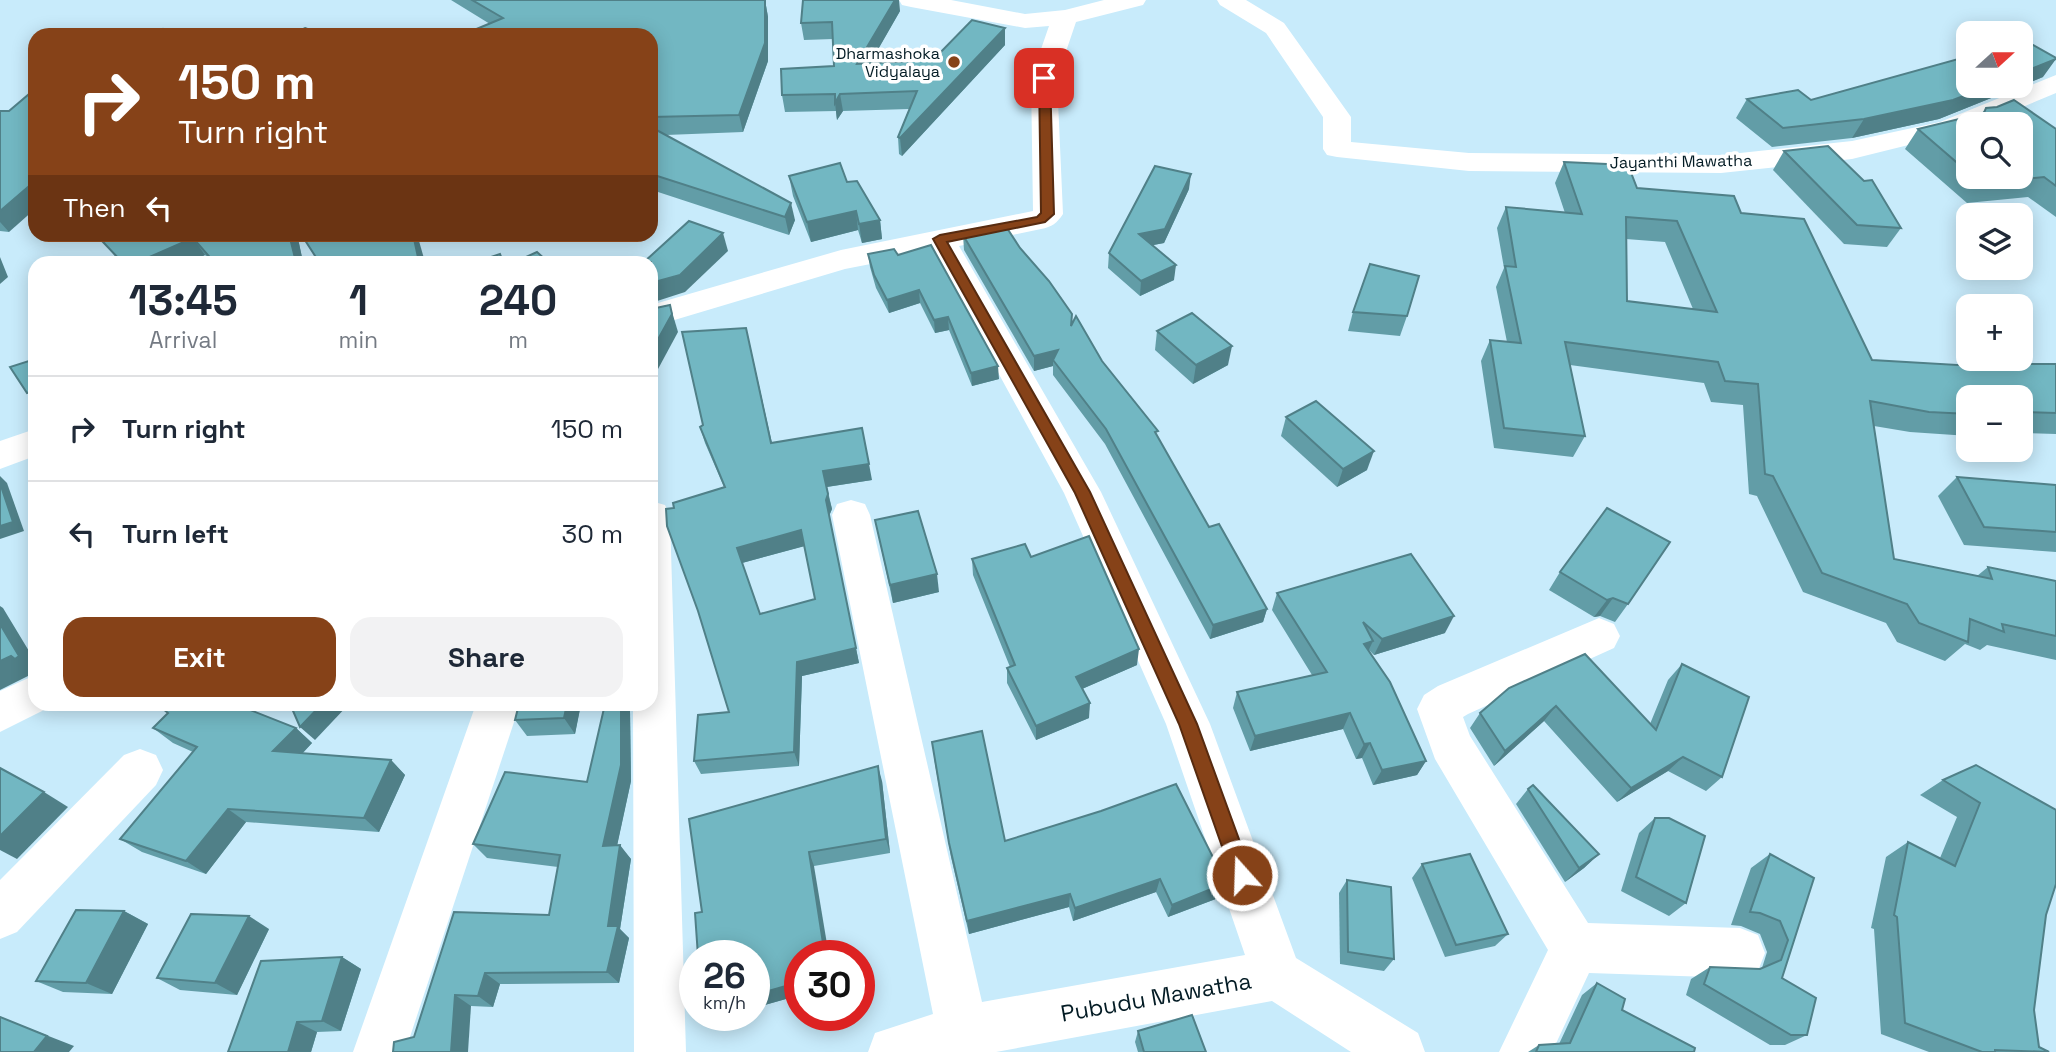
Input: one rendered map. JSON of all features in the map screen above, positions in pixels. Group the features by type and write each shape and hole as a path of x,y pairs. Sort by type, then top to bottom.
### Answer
{"street":[{"path":"676,0 728,0"},
{"path":"911,0 1025,21 1065,18 1134,0"},
{"name":"Jayanthi Mawatha","path":"1229,0 1275,28 1337,117 1337,149 1469,162 1721,164 1852,150 1949,128 2056,83"},
{"path":"658,314 841,260 1041,220 1048,214 1044,78 1065,18"},
{"path":"940,239 1082,492 1188,724 1278,975"},
{"path":"0,455 28,445"},
{"path":"852,515 963,1032"},
{"path":"1575,948 1451,746 1439,709 1453,700 1599,636"},
{"path":"0,713 28,698"},
{"path":"379,1052 496,711"},
{"path":"654,711 660,1052"},
{"path":"0,915 139,771"},
{"path":"1575,948 1740,953"},
{"path":"1525,1052 1575,948"},
{"name":"Pubudu Mawatha","path":"894,1052 963,1032 1278,975 1399,1052"}],"building":[{"path":"472,0 765,0 765,43 739,115 658,117 658,28 479,28 503,18"},
{"path":"803,0 895,0 857,64 933,60 972,20 1005,28 900,138 898,137 917,91 840,94 835,103 835,94 782,95 781,69 834,66 832,22 801,23"},
{"path":"2034,46 2056,58 2034,68"},
{"path":"1956,60 1956,98 1958,98 1864,119 1783,128 1747,99 1798,90 1811,100"},
{"path":"28,95 28,187 0,211 0,111 9,111"},
{"path":"2014,100 2031,112 1984,112 1986,108"},
{"path":"2033,113 2056,129 2056,186 2044,177 2033,178"},
{"path":"1956,120 1956,162 1918,129"},
{"path":"658,131 791,203 785,217 658,176"},
{"path":"1828,146 1864,181 1872,180 1901,228 1857,225 1784,151"},
{"path":"1564,162 1628,165 1637,188 1734,196 1741,213 1804,219 1872,360 1956,365 1956,371 2033,371 2033,364 2056,364 2056,413 2033,412 2033,385 1956,385 1956,413 1929,412 1870,401 1894,559 1992,579 1988,567 2056,581 2056,636 2002,624 2004,632 1970,619 1968,642 1919,623 1907,604 1822,573 1773,476 1765,474 1758,384 1725,381 1718,362 1565,342 1585,436 1504,428 1490,340 1521,343 1505,266 1516,267 1506,207 1582,214","holes":["1626,217 1677,221 1717,312 1627,301"]},
{"path":"840,163 847,182 857,181 880,220 859,224 856,211 807,222 789,176"},
{"path":"1155,166 1191,174 1165,229 1139,234 1176,265 1141,281 1109,253"},
{"path":"689,221 723,233 680,275 658,281 658,256 651,256"},
{"path":"1005,225 1072,314 1071,326 1076,316 1102,361 1158,431 1155,432 1209,527 1219,524 1267,609 1213,625 1106,429 1053,360 1058,350 1034,356 963,235"},
{"path":"103,242 184,242 152,256 116,256"},
{"path":"196,242 291,242 294,256 209,256"},
{"path":"306,242 415,242 418,256 315,256"},
{"path":"931,245 998,366 971,373 948,317 934,320 919,290 887,300 874,275 868,254 894,249 898,255"},
{"path":"1370,264 1419,276 1407,316 1353,312"},
{"path":"670,305 672,314 658,339 658,308"},
{"path":"1192,313 1232,346 1196,365 1157,331"},
{"path":"746,328 771,443 862,428 869,464 823,471 828,494 826,500 856,648 797,662 794,752 694,761 698,715 729,712 698,611 667,526 666,509 674,508 673,503 725,487 700,427 703,425 682,332","holes":["801,530 815,599 760,614 737,548"]},
{"path":"28,361 28,393 27,393 10,367"},
{"path":"1316,401 1374,451 1343,469 1286,417"},
{"path":"1957,477 2056,485 2056,532 1984,527"},
{"path":"0,483 13,522 0,526"},
{"path":"1607,508 1670,542 1628,604 1613,598 1607,600 1560,572"},
{"path":"918,511 937,574 890,585 875,520"},
{"path":"1089,536 1139,649 1076,677 1090,703 1036,726 1007,668 1015,665 972,559 1025,544 1031,557"},
{"path":"1411,554 1454,616 1382,639 1363,622 1373,641 1364,644 1390,682 1426,761 1382,770 1370,743 1364,744 1350,713 1255,736 1237,692 1327,672 1277,593"},
{"path":"0,624 19,656 15,659 11,656 0,661"},
{"path":"1585,654 1656,730 1682,664 1749,697 1722,777 1683,757 1631,788 1556,706 1505,751 1480,713 1509,688"},
{"path":"166,711 253,711 296,728 273,751 391,760 364,818 228,809 186,861 120,839 197,747 153,728 168,713"},
{"path":"293,711 315,711 300,727"},
{"path":"517,711 566,711 564,718 515,720"},
{"path":"603,711 621,711 621,765 603,846 620,845 608,926 618,926 607,972 485,973 478,996 455,995 451,1052 393,1052 394,1042 414,1037 454,912 549,915 560,855 473,844 505,772 587,782"},
{"path":"982,731 1005,841 1176,784 1226,883 1172,905 1160,879 1075,908 1070,894 967,921 949,843 932,742"},
{"path":"1976,765 2056,810 2056,884 2046,915 2034,1010 2039,1047 2049,1052 1982,1052 1905,1023 1897,917 1894,915 1908,842 1955,866 1980,803 1943,780"},
{"path":"878,766 886,839 809,852 823,940 784,940 784,987 770,990 770,940 697,940 695,913 702,912 689,819"},
{"path":"0,768 44,792 0,836"},
{"path":"1533,785 1599,854 1579,868 1528,789"},
{"path":"1655,818 1669,818 1705,836 1686,903 1636,877"},
{"path":"1470,854 1508,934 1456,945 1422,864"},
{"path":"1770,854 1814,878 1782,978 1816,998 1807,1035 1791,1035 1704,984 1710,967 1760,969 1781,960 1788,940 1780,921 1750,912"},
{"path":"1347,880 1391,887 1394,959 1348,952"},
{"path":"76,910 124,911 86,983 36,981"},
{"path":"191,914 249,916 215,983 157,978"},
{"path":"342,957 322,1021 297,1022 288,1052 228,1052 261,961"},
{"path":"1597,983 1625,999 1622,1010 1695,1048 1694,1052 1536,1052 1539,1045 1570,1043"},
{"path":"1192,1015 1206,1052 1144,1052 1138,1031"},
{"path":"0,1017 47,1036 34,1052 0,1052"}],"place":[{"name":"Dharmashoka Vidyalaya","path":"954,62"}],"route":[{"path":"1044,78 1048,214 1041,220 940,239 1082,492 1188,724 1242,875"}]}
